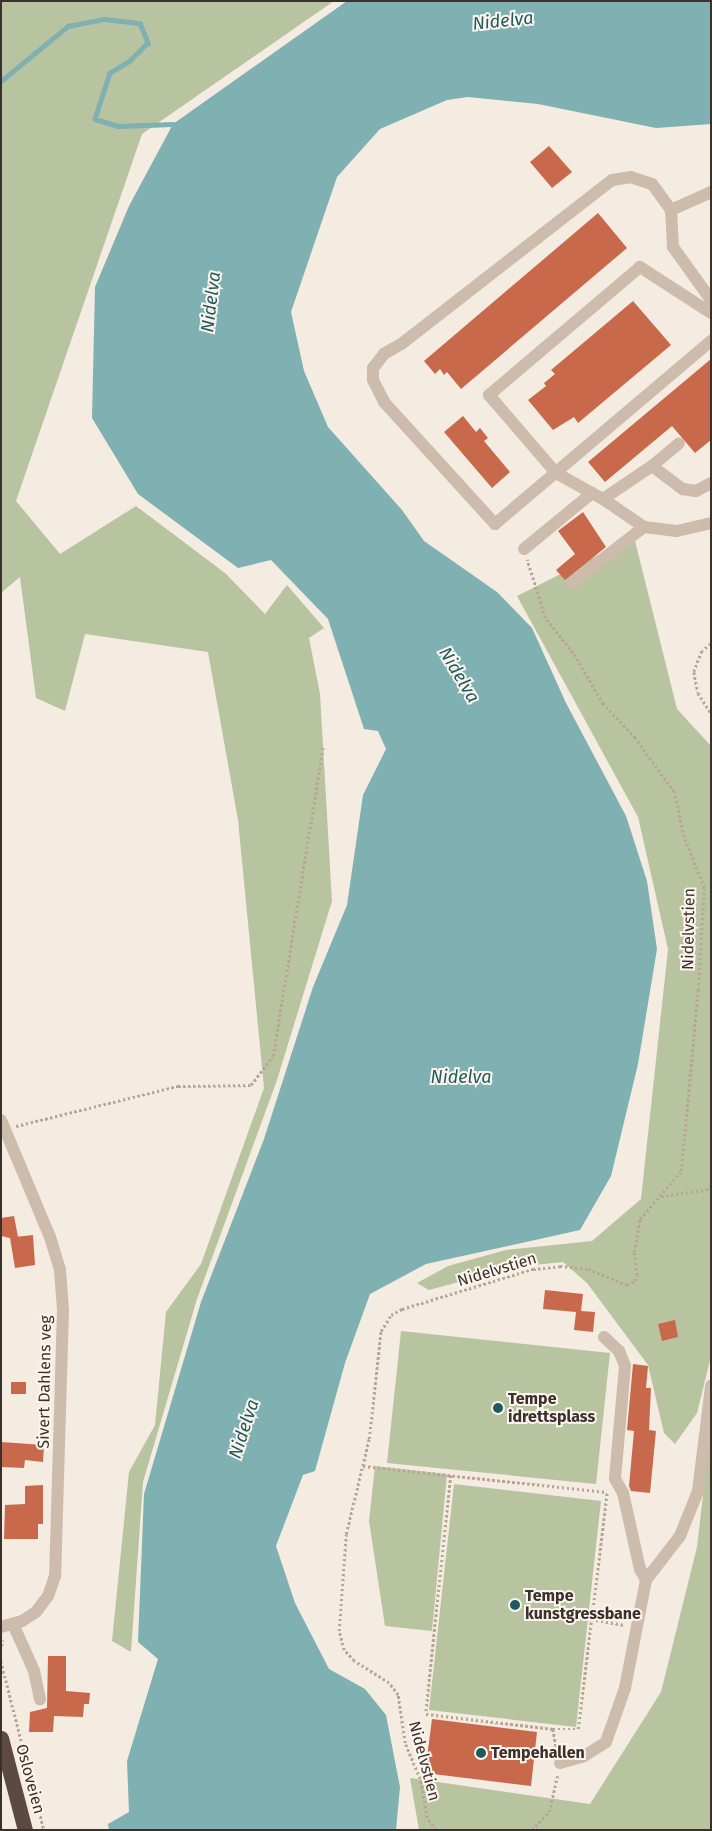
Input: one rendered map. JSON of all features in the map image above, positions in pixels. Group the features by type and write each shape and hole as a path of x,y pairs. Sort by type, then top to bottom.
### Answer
{"highway":[{"name":"Osloveien","path":"1,1738 25,1830"}],"street":[{"path":"711,300 673,247 671,210 652,184 631,177 612,180 402,344 384,354 373,368 373,380 384,402 495,524 711,340"},
{"path":"671,210 711,192"},
{"path":"711,313 640,267 489,394 556,473 598,496 644,527 676,531 711,523"},
{"path":"524,549 598,496 652,466 678,443"},
{"path":"652,466 683,489 696,491 711,483"},
{"path":"572,583 644,527"},
{"name":"Sivert Dahlens veg","path":"4,1126 50,1237 60,1270 63,1310 55,1576 48,1596 36,1612 7,1625"},
{"path":"604,1337 619,1351 625,1366 615,1479 623,1493 640,1569 646,1580"},
{"path":"560,1763 584,1756 606,1742 625,1688 646,1580 680,1536 698,1491 711,1386"},
{"path":"7,1625 34,1671 40,1699"}],"path":[{"name":"Nidelvstien","path":"436,1830 427,1818 420,1779 405,1743 398,1695 389,1683 354,1661 344,1650 339,1631 346,1534 363,1466 381,1331 391,1315 546,1267 588,1270 627,1285 637,1275 634,1252 640,1219 661,1196 667,1183 681,1171 698,990 704,888 684,837 674,792 635,738 602,704 573,653 545,618 524,549"},
{"path":"711,644 702,651 694,672 698,693 711,714"},
{"path":"4,1126 16,1126 178,1086 251,1085 273,1056 323,748"},
{"path":"661,1196 706,1190 711,1186"},
{"path":"363,1466 623,1493"},
{"path":"451,1475 426,1714 553,1729 578,1729 607,1492"},
{"path":"591,1619 638,1627"},
{"path":"1,1661 44,1830"},
{"path":"532,1830 549,1812 560,1763 553,1729"}],"green space":[{"path":"1,1 334,1 142,134 16,501 60,554 136,506 225,573 265,614 287,585 324,628 309,638 320,694 332,901 277,1080 197,1299 143,1482 131,1652 112,1641 129,1472 155,1425 166,1312 201,1264 264,1088 238,820 208,652 85,634 65,711 36,698 20,577 1,593"},
{"path":"634,537 677,709 711,746 711,1356 697,1413 675,1444 664,1433 648,1365 587,1283 563,1262 514,1267 429,1290 417,1283 448,1266 506,1250 592,1241 641,1199 668,949 638,817 517,596"},
{"name":"Tempe idrettsplass","path":"401,1331 610,1353 596,1484 387,1463"},
{"path":"711,1426 711,1830 419,1830 410,1778 590,1804 661,1692 697,1547"},
{"path":"375,1466 447,1474 432,1631 385,1626 369,1521"},
{"name":"Tempe kunstgressbane","path":"454,1484 601,1501 576,1727 429,1710"}],"water":[{"name":"Nidelva","path":"347,1 711,1 711,124 656,128 538,104 468,97 447,100 380,129 337,177 291,312 304,371 328,427 402,510 424,541 497,592 532,628 566,703 626,816 647,881 657,949 638,1064 611,1176 580,1230 426,1264 370,1294 345,1363 315,1471 303,1475 276,1546 295,1603 329,1669 365,1689 386,1715 400,1787 396,1830 109,1830 108,1824 129,1812 127,1761 158,1659 138,1642 144,1494 201,1302 264,1139 313,987 347,905 363,795 386,749 378,731 364,729 328,619 271,560 238,568 138,494 92,418 95,287 129,206 173,124"}],"building":[{"path":"549,146 572,172 552,188 530,162"},
{"path":"598,213 627,248 461,389 447,372 444,375 440,369 435,374 424,361"},
{"path":"633,301 671,345 578,423 574,417 553,430 528,400 546,386 544,383 555,374 551,370"},
{"path":"711,359 711,440 695,453 672,426 605,482 588,462"},
{"path":"463,416 476,432 480,428 488,438 484,441 510,472 492,488 444,432"},
{"path":"583,512 606,547 565,580 556,570 575,554 558,531"},
{"path":"14,1216 18,1237 33,1235 35,1265 15,1268 10,1238 1,1236 1,1218"},
{"path":"545,1290 583,1294 581,1311 595,1312 593,1332 574,1330 576,1312 543,1309"},
{"path":"675,1320 678,1337 662,1341 658,1324"},
{"path":"633,1364 648,1366 646,1388 651,1388 649,1430 656,1431 650,1493 631,1491 629,1486 634,1431 627,1430"},
{"path":"11,1382 26,1382 26,1394 11,1394"},
{"path":"1,1442 44,1445 43,1462 25,1460 24,1468 1,1467"},
{"path":"43,1485 43,1524 38,1524 38,1539 4,1539 5,1505 25,1504 25,1486"},
{"path":"48,1656 66,1656 66,1691 90,1693 89,1704 84,1704 83,1717 54,1716 53,1732 29,1732 30,1712 47,1708"},
{"name":"Tempehallen","path":"432,1719 537,1732 531,1786 425,1773"}],"waterway":[{"path":"1,81 68,26 105,19 140,23 148,43 130,61 110,73 95,119 118,126 173,124"}],"place":[{"name":"Tempe idrettsplass","path":"498,1408"},
{"name":"Tempe kunstgressbane","path":"515,1605"},
{"name":"Tempehallen","path":"481,1753"}]}
